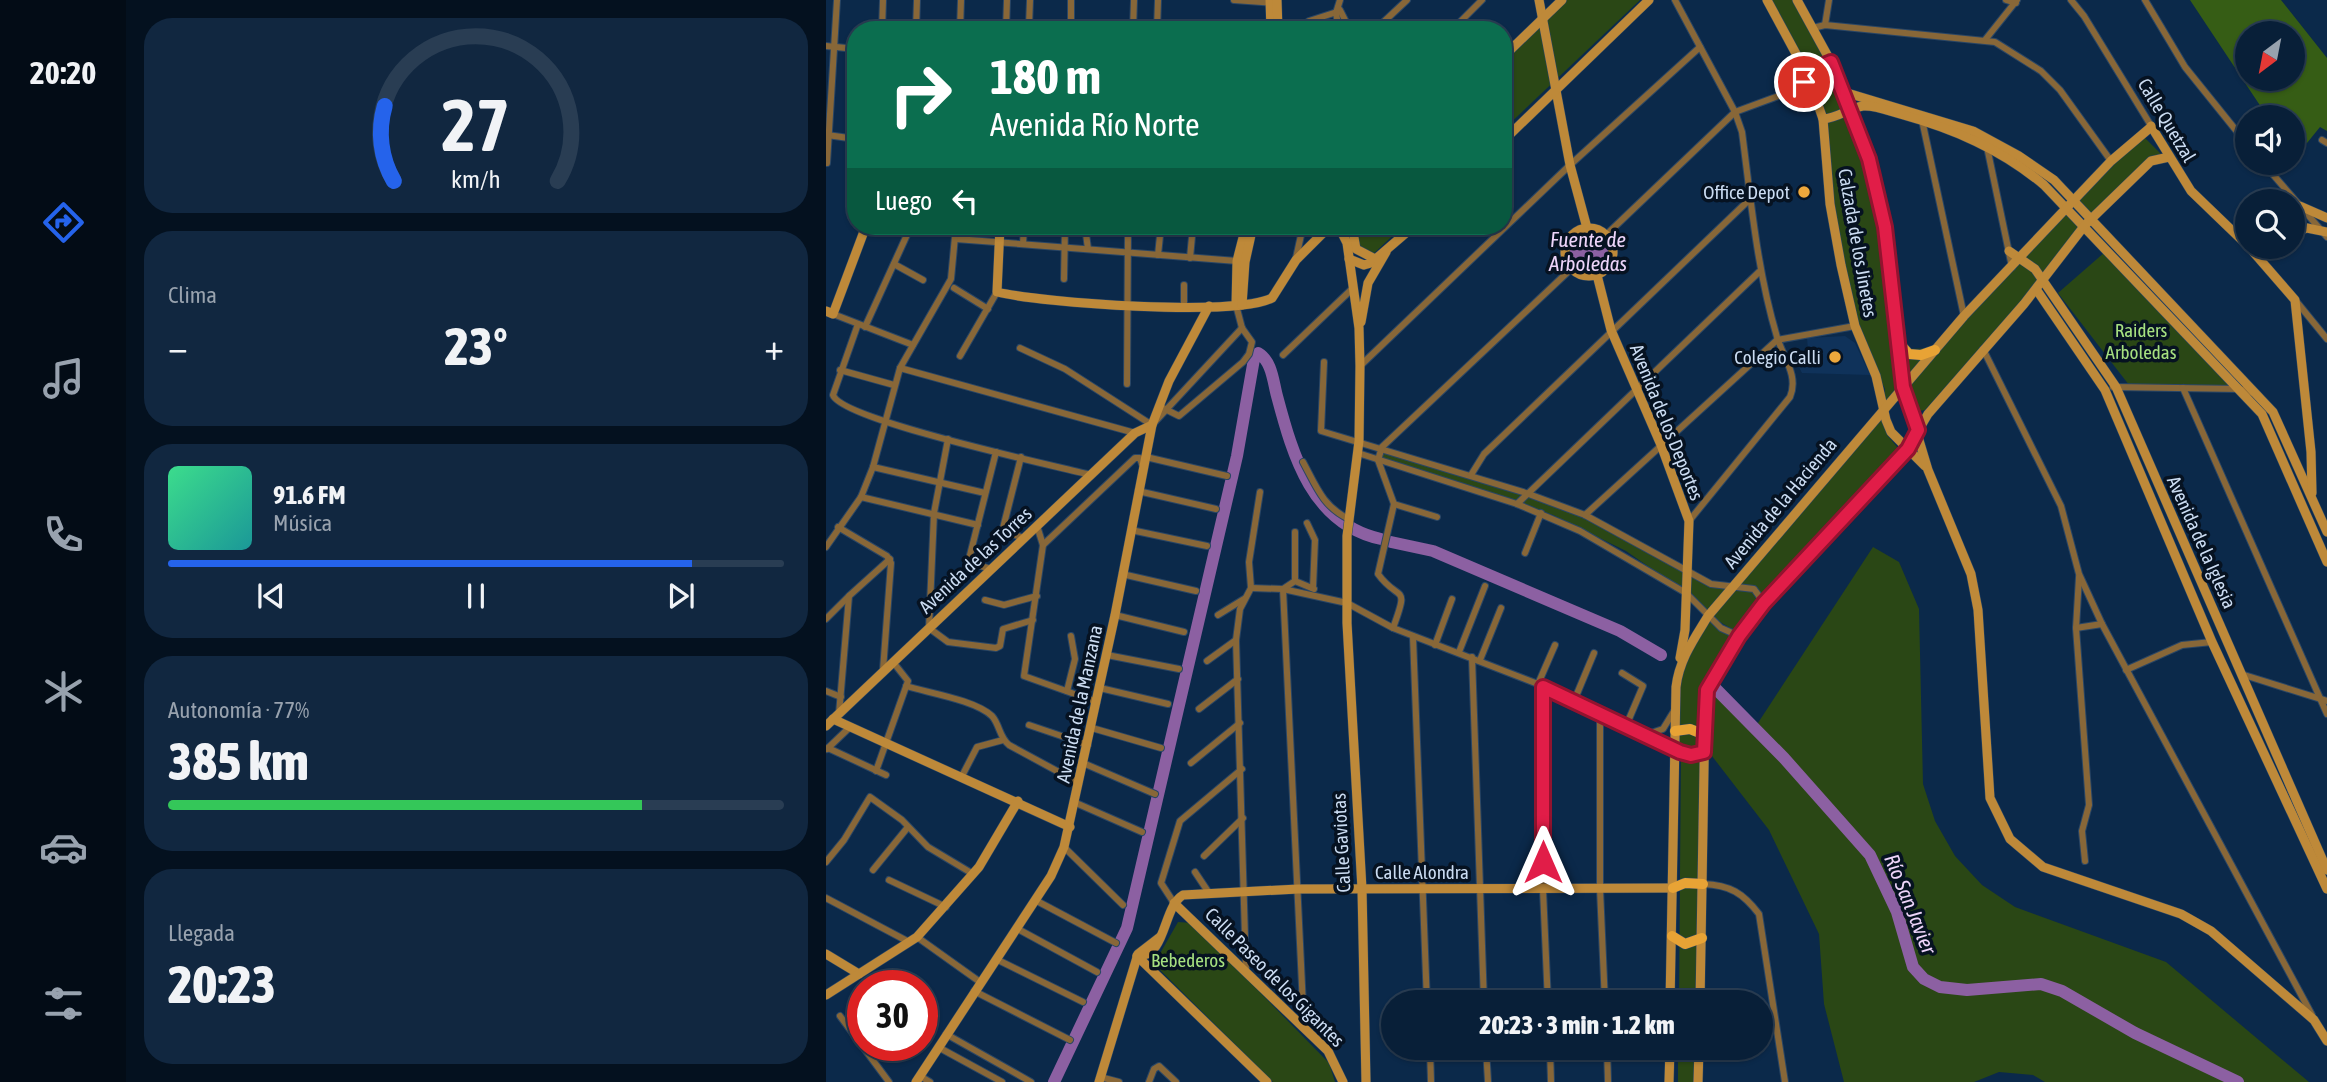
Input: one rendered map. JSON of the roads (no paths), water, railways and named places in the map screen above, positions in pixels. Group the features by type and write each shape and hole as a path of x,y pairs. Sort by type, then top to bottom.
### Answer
{"main road":[{"path":"1899,343 1909,354 1921,355 1935,350"},
{"path":"1675,730 1690,729 1704,735"},
{"path":"1675,749 1691,755 1704,752"},
{"path":"1673,888 1685,883 1703,884"},
{"path":"1672,936 1685,944 1702,938"}],"street":[{"path":"827,163 837,0"},
{"path":"882,21 883,0"},
{"path":"916,21 917,0"},
{"path":"960,21 961,0"},
{"path":"1006,21 1007,0"},
{"path":"1028,21 1030,0"},
{"path":"1071,0 1071,21"},
{"path":"1133,21 1134,0"},
{"path":"1157,21 1158,0"},
{"path":"1234,0 1274,2"},
{"path":"1385,21 1407,0"},
{"path":"1460,21 1482,0"},
{"path":"1539,0 1570,164 1587,228"},
{"path":"1512,48 1562,0"},
{"path":"1512,133 1649,0"},
{"path":"1675,0 1735,112 1742,132 1759,272 1777,340 1794,380 1790,397 1689,522"},
{"name":"Calzada de los Jinetes","path":"1767,0 1808,76 1823,119 1830,204 1855,327 1876,376 1891,432 1928,470"},
{"name":"Calzada de los Jinetes","path":"1797,0 1831,62 1869,159 1885,227 1903,387 1928,470 1973,586 1978,610 1987,782 1995,814 2010,839 2043,867 2180,914 2211,931 2315,1020 2327,1041"},
{"path":"1825,25 1829,0"},
{"path":"2006,0 2017,1"},
{"name":"Calle Quetzal","path":"2071,0 2084,16 2169,157 2202,205 2235,234"},
{"path":"2145,0 2185,67 2235,129"},
{"path":"1985,40 2017,1"},
{"path":"1272,21 1274,2"},
{"path":"1274,2 1277,21"},
{"path":"1309,21 1339,7"},
{"path":"1813,27 1825,25 1985,40 2018,54 2060,90 2111,161"},
{"path":"826,46 847,48"},
{"path":"1512,220 1700,47"},
{"path":"1606,235 1735,112 1792,91 1819,65 1831,62"},
{"path":"1792,91 1817,102"},
{"path":"1844,92 1973,131 2019,156 2072,203 2261,412 2327,562"},
{"path":"1823,119 1864,106 1922,120 1987,146 2072,203"},
{"path":"1922,120 1964,316"},
{"name":"Avenida de la Hacienda","path":"1671,990 1675,709 1678,667 1708,616 1883,407 1964,316 2111,161 2151,126"},
{"path":"827,135 847,138"},
{"path":"1987,146 2012,267"},
{"path":"1700,990 1707,690 1739,636 1764,603 1908,449 1928,414 2043,281 2089,222 2151,161 2169,157"},
{"path":"1992,168 1997,160 2008,158"},
{"path":"1471,475 1484,454 1750,199"},
{"path":"2305,212 2327,218"},
{"path":"2305,216 2323,230 2327,237"},
{"path":"2089,222 2272,410 2327,532"},
{"path":"1587,228 1606,235 1613,249 1610,265 1597,275 1583,276 1571,269 1565,257 1566,243 1574,232 1587,228"},
{"path":"2305,232 2323,230"},
{"path":"862,235 829,312 913,345"},
{"path":"907,235 840,370 834,399 883,422 1091,475"},
{"path":"826,547 861,497 873,467 883,422 900,368 951,279 956,235"},
{"path":"960,356 998,292 999,235"},
{"path":"1023,244 1024,235"},
{"path":"1064,279 1065,235"},
{"path":"1087,235 1088,249"},
{"path":"1127,384 1128,235"},
{"path":"1158,255 1160,235"},
{"path":"1190,258 1192,235"},
{"path":"1242,328 1163,407 1180,416 1249,354 1252,342 1242,328 1239,308 1237,261 1244,235"},
{"path":"1239,308 1251,235"},
{"path":"1296,260 1301,235"},
{"path":"998,292 1045,301 1239,308 1272,298 1296,260 1321,235"},
{"path":"1343,235 1349,259 1359,328"},
{"path":"1354,235 1356,249 1377,260"},
{"path":"1349,259 1364,265 1377,260 1404,235"},
{"path":"1360,366 1496,235"},
{"path":"956,239 1237,261"},
{"name":"Avenida de la Iglesia","path":"2009,251 2021,258 2043,281 2116,387 2241,674 2327,889"},
{"path":"1359,328 1368,283 1386,252"},
{"name":"Calle Quetzal","path":"2263,259 2295,300"},
{"path":"894,264 923,280"},
{"path":"1392,628 1401,594 1378,574 1394,504 1378,460 1382,447 1571,269"},
{"path":"1517,504 1759,272"},
{"name":"Avenida de los Deportes","path":"1597,275 1611,330 1661,445 1689,522 1685,567 1685,630 1678,667"},
{"path":"1184,285 1184,306"},
{"path":"954,288 988,309"},
{"path":"1283,355 1352,289"},
{"name":"Avenida de la Iglesia","path":"2036,289 2105,390 2212,642 2327,870"},
{"path":"2295,300 2327,339"},
{"path":"2295,300 2311,452 2312,498"},
{"name":"Avenida de la Manzana","path":"938,1047 1035,901 1064,847 1100,688 1152,425 1163,407 1169,381 1209,306"},
{"path":"1585,515 1777,340 1855,327"},
{"name":"Calle Gaviotas","path":"1359,328 1359,441 1347,536 1347,603 1362,889 1366,1082"},
{"path":"1020,348 1065,369 1152,425"},
{"path":"1983,349 2061,506 2079,574 2102,624 2315,1020"},
{"path":"1324,362 1321,430 1471,475 1585,515 1685,567 1711,584 1754,589 1764,603"},
{"path":"900,368 1135,433"},
{"path":"840,370 894,385"},
{"path":"2105,390 2116,387 2240,389 2258,395"},
{"path":"2183,388 2324,700 2327,714"},
{"path":"2111,406 2124,406"},
{"path":"2261,412 2272,410"},
{"name":"Avenida de las Torres","path":"831,719 1135,433 1152,425"},
{"path":"948,439 934,513 929,628 948,642 996,648 1000,646 1003,629 1033,620"},
{"path":"991,569 974,564 969,559 996,452"},
{"path":"2293,457 2305,459 2311,452"},
{"path":"1358,453 1541,513 1620,552 1686,593 1721,628 1739,636"},
{"path":"1021,457 1003,528 1024,538"},
{"path":"1146,457 1227,476"},
{"name":"Avenida de las Torres","path":"1043,545 1135,458 1141,459 1143,472"},
{"path":"1303,462 1323,500 1331,510 1349,521"},
{"path":"873,467 985,493"},
{"path":"1138,491 1216,509"},
{"path":"1246,970 1246,890 1236,640 1244,598 1251,588 1249,562 1260,492"},
{"path":"861,497 978,525"},
{"path":"2301,503 2312,498"},
{"path":"1394,504 1437,517"},
{"path":"1525,553 1541,513"},
{"path":"1307,523 1315,540 1313,588"},
{"path":"1037,526 1043,545 1038,596 1024,676 1097,702"},
{"path":"838,527 890,559"},
{"path":"1131,530 1208,546"},
{"path":"1295,532 1295,581"},
{"path":"826,619 890,559"},
{"path":"883,670 890,559"},
{"path":"1122,574 1196,591"},
{"path":"2079,574 2076,628 2089,805 2082,831 2084,861"},
{"path":"1304,1027 1283,589 1287,583 1295,581 1313,588 1323,597"},
{"path":"1459,652 1485,586"},
{"path":"1251,588 1283,589 1347,603 1392,628 1480,660 1541,686 1675,749"},
{"path":"849,596 841,696 831,719 1018,801 1070,827"},
{"path":"985,600 1004,605 1038,596"},
{"path":"1218,615 1244,598"},
{"path":"1435,645 1452,598"},
{"path":"1480,660 1501,608"},
{"path":"1115,615 1184,632"},
{"path":"2076,628 2102,624"},
{"path":"1067,691 1074,659 1071,636"},
{"path":"1413,637 1426,990"},
{"path":"1207,661 1236,640"},
{"path":"2126,670 2182,645 2212,642"},
{"path":"1547,990 1543,890 1541,686 1555,645"},
{"path":"1574,701 1594,653"},
{"path":"1107,654 1179,669"},
{"path":"1472,657 1483,990"},
{"path":"876,771 909,678 893,662"},
{"path":"1622,673 1643,686 1626,726"},
{"path":"2241,674 2324,700"},
{"path":"1199,709 1238,678"},
{"path":"906,687 981,708 995,719 1003,740 1079,783"},
{"path":"1100,688 1168,704"},
{"path":"826,691 841,696"},
{"path":"1645,735 1663,729 1675,709"},
{"path":"1600,714 1600,889 1604,990"},
{"path":"1191,763 1240,723"},
{"path":"1029,725 1088,745"},
{"path":"850,727 827,749 886,775"},
{"path":"1091,727 1161,748"},
{"path":"962,776 977,747 1003,740"},
{"path":"1083,763 1155,794"},
{"path":"1119,1082 1100,1080 1127,981 1137,956 1143,948 1160,937 1174,902 1161,883 1180,821 1242,769"},
{"path":"826,861 844,840 870,797 928,847 972,874"},
{"path":"865,970 913,940 946,907 972,874 1018,801"},
{"path":"1076,803 1142,832"},
{"path":"1204,856 1243,817"},
{"path":"873,870 908,827"},
{"path":"1064,847 1123,905"},
{"path":"1195,872 1209,893"},
{"path":"889,880 946,907"},
{"path":"1703,884 1726,886 1744,895 1759,914 1785,1082"},
{"name":"Calle Alondra","path":"1174,902 1181,895 1298,888 1673,888"},
{"path":"826,898 913,940 980,982"},
{"path":"1035,901 1116,943"},
{"name":"Calle Paseo de los Gigantes","path":"1174,902 1334,1058 1343,1082"},
{"path":"1017,928 1097,972"},
{"path":"826,954 852,970"},
{"path":"1137,956 1263,1081"},
{"path":"996,960 1083,1002"},
{"path":"826,995 847,982"},
{"path":"974,991 1070,1040"},
{"path":"840,1016 889,1082"},
{"path":"946,1034 1031,1082"},
{"path":"938,1047 1002,1082"},
{"path":"1430,1060 1431,1082"},
{"path":"1487,1060 1488,1082"},
{"path":"1550,1060 1551,1082"},
{"path":"1607,1060 1608,1082"},
{"path":"1669,1082 1670,1060"},
{"path":"1698,1082 1699,1060"},
{"name":"Avenida de la Manzana","path":"918,1079 929,1061"},
{"path":"1149,1082 1154,1069 1159,1066 1168,1071 1176,1082"},
{"path":"918,1079 930,1082"}],"water":[{"name":"Fuente de Arboledas","path":"1588,231 1603,237 1609,252 1603,267 1588,273 1573,267 1567,252 1573,237"}],"waterway":[{"path":"1054,1082 1127,928 1237,456 1254,359 1258,353 1269,366 1290,442 1309,484 1322,503 1338,519 1357,531 1381,539"},
{"name":"Río San Javier","path":"1391,542 1433,551 1620,631 1661,655"},
{"name":"Río San Javier","path":"1714,687 1784,758 1870,855 1897,912 1913,967 1924,979 1940,987 1967,990 2041,984 2062,991 2135,1033 2238,1082"}],"place":[{"name":"Office Depot","path":"1804,192"},
{"name":"Colegio Calli","path":"1835,357"}],"park label":[{"name":"Raiders Arboledas","path":"2141,341"},
{"name":"Bebederos","path":"1188,960"}]}
